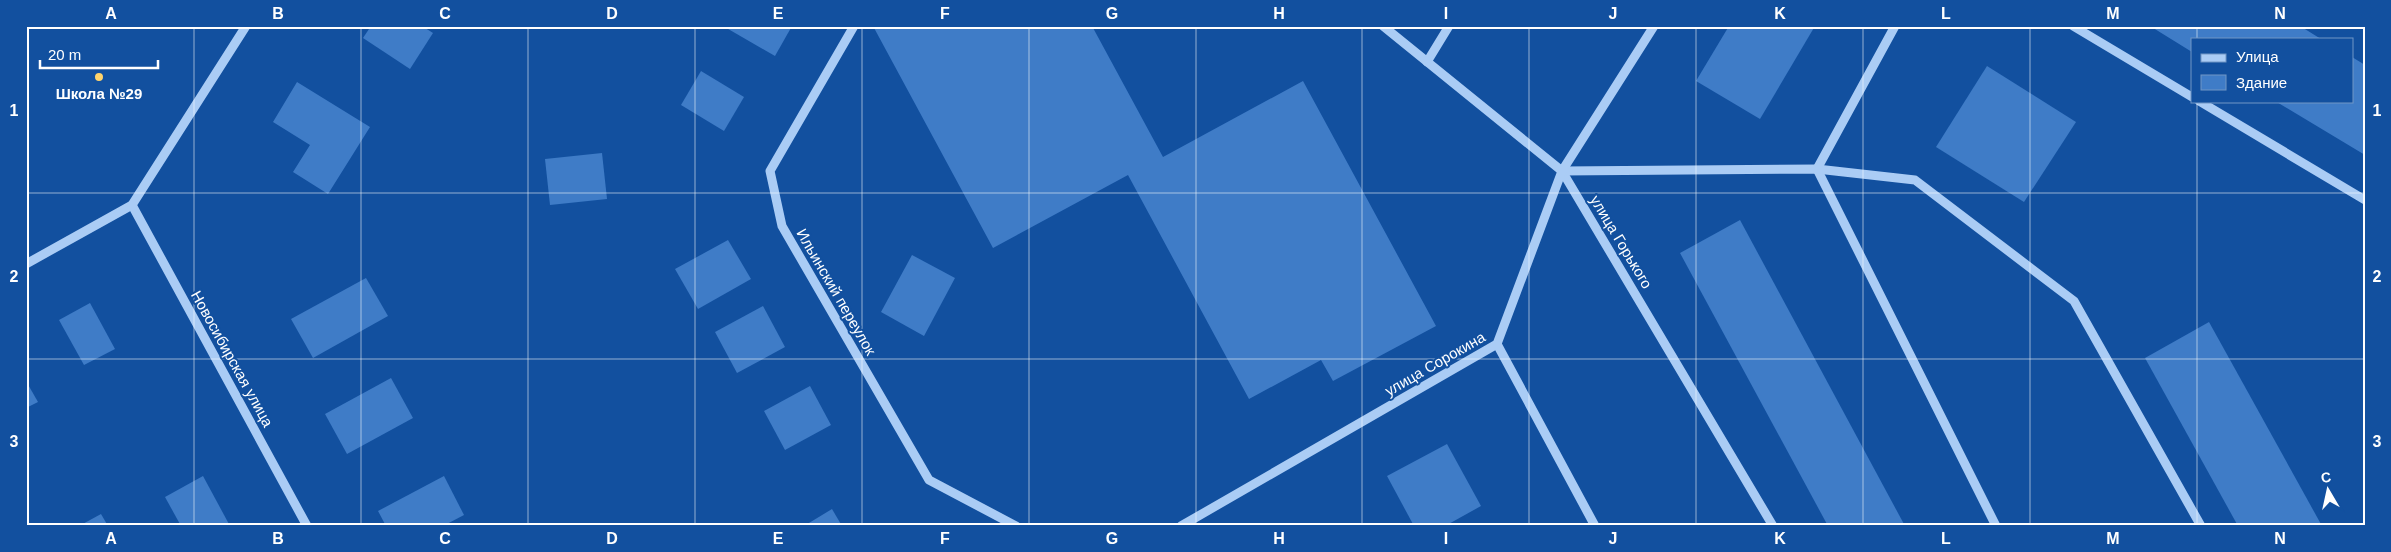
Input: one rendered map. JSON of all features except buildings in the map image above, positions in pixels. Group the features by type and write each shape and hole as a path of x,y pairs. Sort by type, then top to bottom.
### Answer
{"street":[{"path":"26,264 132,205 246,26"},
{"name":"Ильинский переулок","path":"854,26 770,171 782,226 929,480 1016,526"},
{"name":"улица Горького","path":"1383,26 1562,171 1773,526"},
{"path":"1427,62 1448,26"},
{"name":"улица Сорокина","path":"1181,526 1497,344 1562,171 1654,26"},
{"path":"1817,168 1895,26"},
{"path":"2073,26 2191,96"},
{"path":"2201,102 2365,200"},
{"path":"1817,168 1996,526"},
{"path":"1562,171 1817,168 1915,180 2074,301 2201,526"},
{"name":"Новосибирская улица","path":"132,205 307,526"},
{"path":"1497,344 1595,526"}],"place":[{"name":"Школа №29","path":"99,77"}]}
